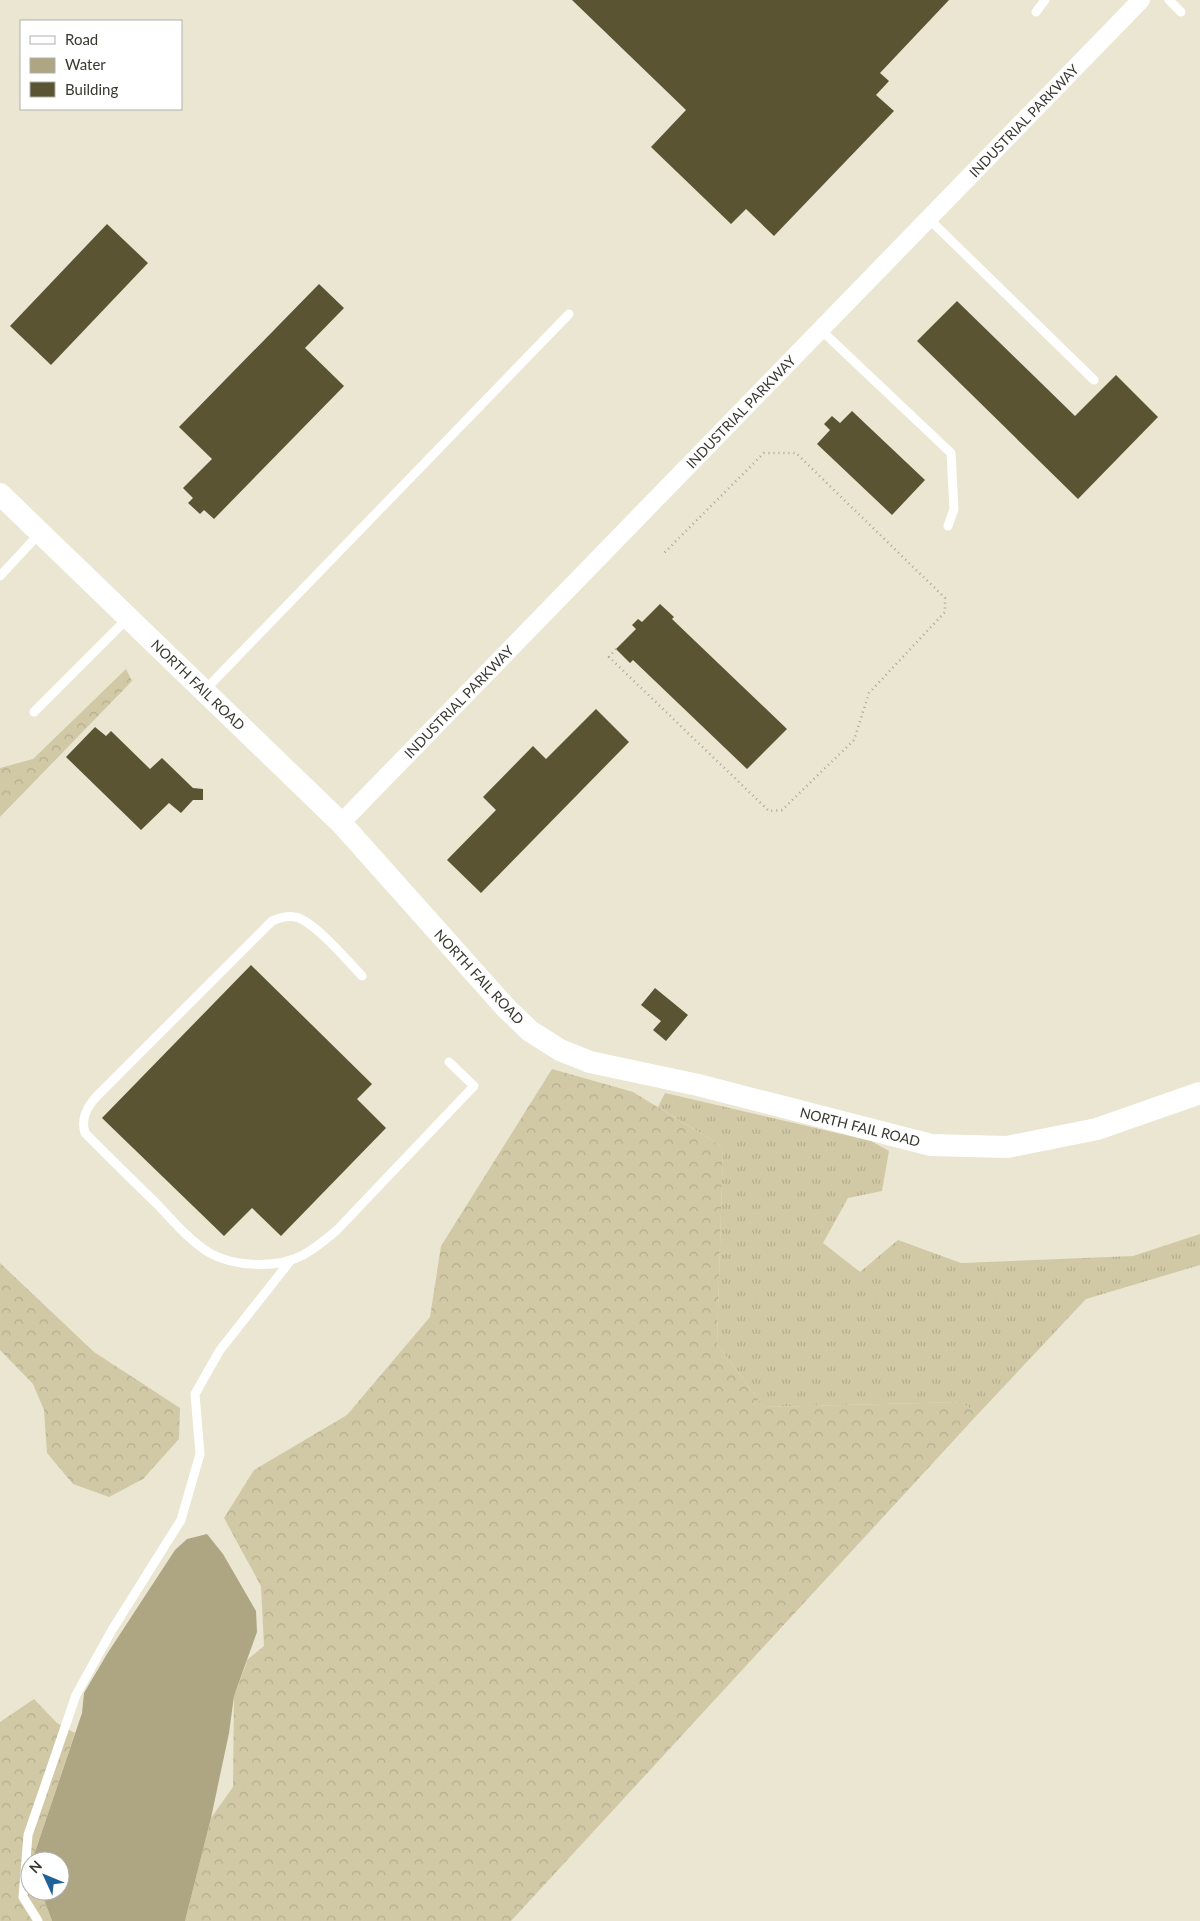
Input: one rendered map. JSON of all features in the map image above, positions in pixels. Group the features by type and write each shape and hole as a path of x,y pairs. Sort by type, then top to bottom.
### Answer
{"street":[{"name":"INDUSTRIAL PARKWAY","path":"341,823 1142,0"},
{"name":"NORTH FAIL ROAD","path":"0,494 341,823 506,1008 530,1030 560,1050 590,1062 698,1085 931,1145 1007,1148 1097,1129 1200,1093"}],"lane":[{"path":"1036,12 1045,0"},
{"path":"1169,0 1181,12"},
{"path":"929,219 1094,380"},
{"path":"204,691 569,314"},
{"path":"821,330 951,453 954,509 948,526"},
{"path":"0,576 40,533"},
{"path":"34,712 128,618"},
{"path":"362,976 330,943 304,920 287,916 272,921 95,1098 83,1119 85,1133 189,1236 208,1252 226,1259 249,1264 291,1260 302,1256 336,1230 474,1086 449,1062"},
{"path":"38,1921 23,1898 28,1835 76,1695 112,1630 182,1520 200,1454 195,1394 220,1350 291,1260"}],"path":[{"path":"616,649 609,657 770,811 782,810 854,740 869,694 945,612 945,598 796,453 764,452 664,553"}],"green space":[{"path":"126,669 132,681 0,817 0,768 33,759"},
{"path":"552,1069 633,1092 723,1147 717,1344 764,1407 961,1402 978,1414 511,1921 185,1921 211,1818 233,1787 234,1696 248,1659 264,1646 261,1586 224,1518 254,1470 347,1415 430,1317 441,1246"},
{"path":"665,1093 871,1141 889,1151 882,1191 848,1198 823,1243 860,1272 898,1240 961,1263 1133,1256 1200,1234 1200,1265 1086,1299 978,1414 961,1402 764,1407 717,1344 723,1147 658,1107"},
{"path":"0,1263 94,1352 180,1408 179,1439 143,1479 109,1497 73,1484 47,1453 44,1410 33,1384 0,1350"},
{"path":"34,1699 57,1723 75,1733 35,1851 20,1851 20,1901 45,1901 52,1921 0,1921 0,1722"}],"water":[{"path":"207,1534 223,1554 256,1611 257,1632 234,1696 229,1733 211,1818 185,1921 52,1921 45,1901 70,1901 70,1851 35,1851 82,1713 84,1693 107,1654 175,1550 187,1539"}],"building":[{"path":"572,0 949,0 880,73 889,81 876,95 894,111 774,236 746,209 731,224 651,147 686,110"},
{"path":"107,224 148,263 51,365 10,326"},
{"path":"319,284 344,308 305,348 344,386 214,519 204,510 200,514 188,503 193,498 183,488 212,459 179,427"},
{"path":"957,301 1075,416 1116,375 1158,417 1078,499 917,341"},
{"path":"852,411 925,480 892,515 817,444 830,430 824,424 832,416 840,423"},
{"path":"660,604 674,617 672,619 787,729 747,769 633,660 630,663 616,649 636,629 632,625 638,619 642,622"},
{"path":"596,709 629,742 481,893 447,860 496,810 483,797 533,746 546,759"},
{"path":"95,727 106,736 111,731 150,769 162,758 193,788 203,789 203,800 193,800 181,813 169,803 141,830 66,757"},
{"path":"251,965 372,1084 357,1099 386,1128 281,1236 252,1208 224,1236 102,1118"},
{"path":"655,988 688,1015 666,1041 653,1030 661,1021 641,1005"}]}
